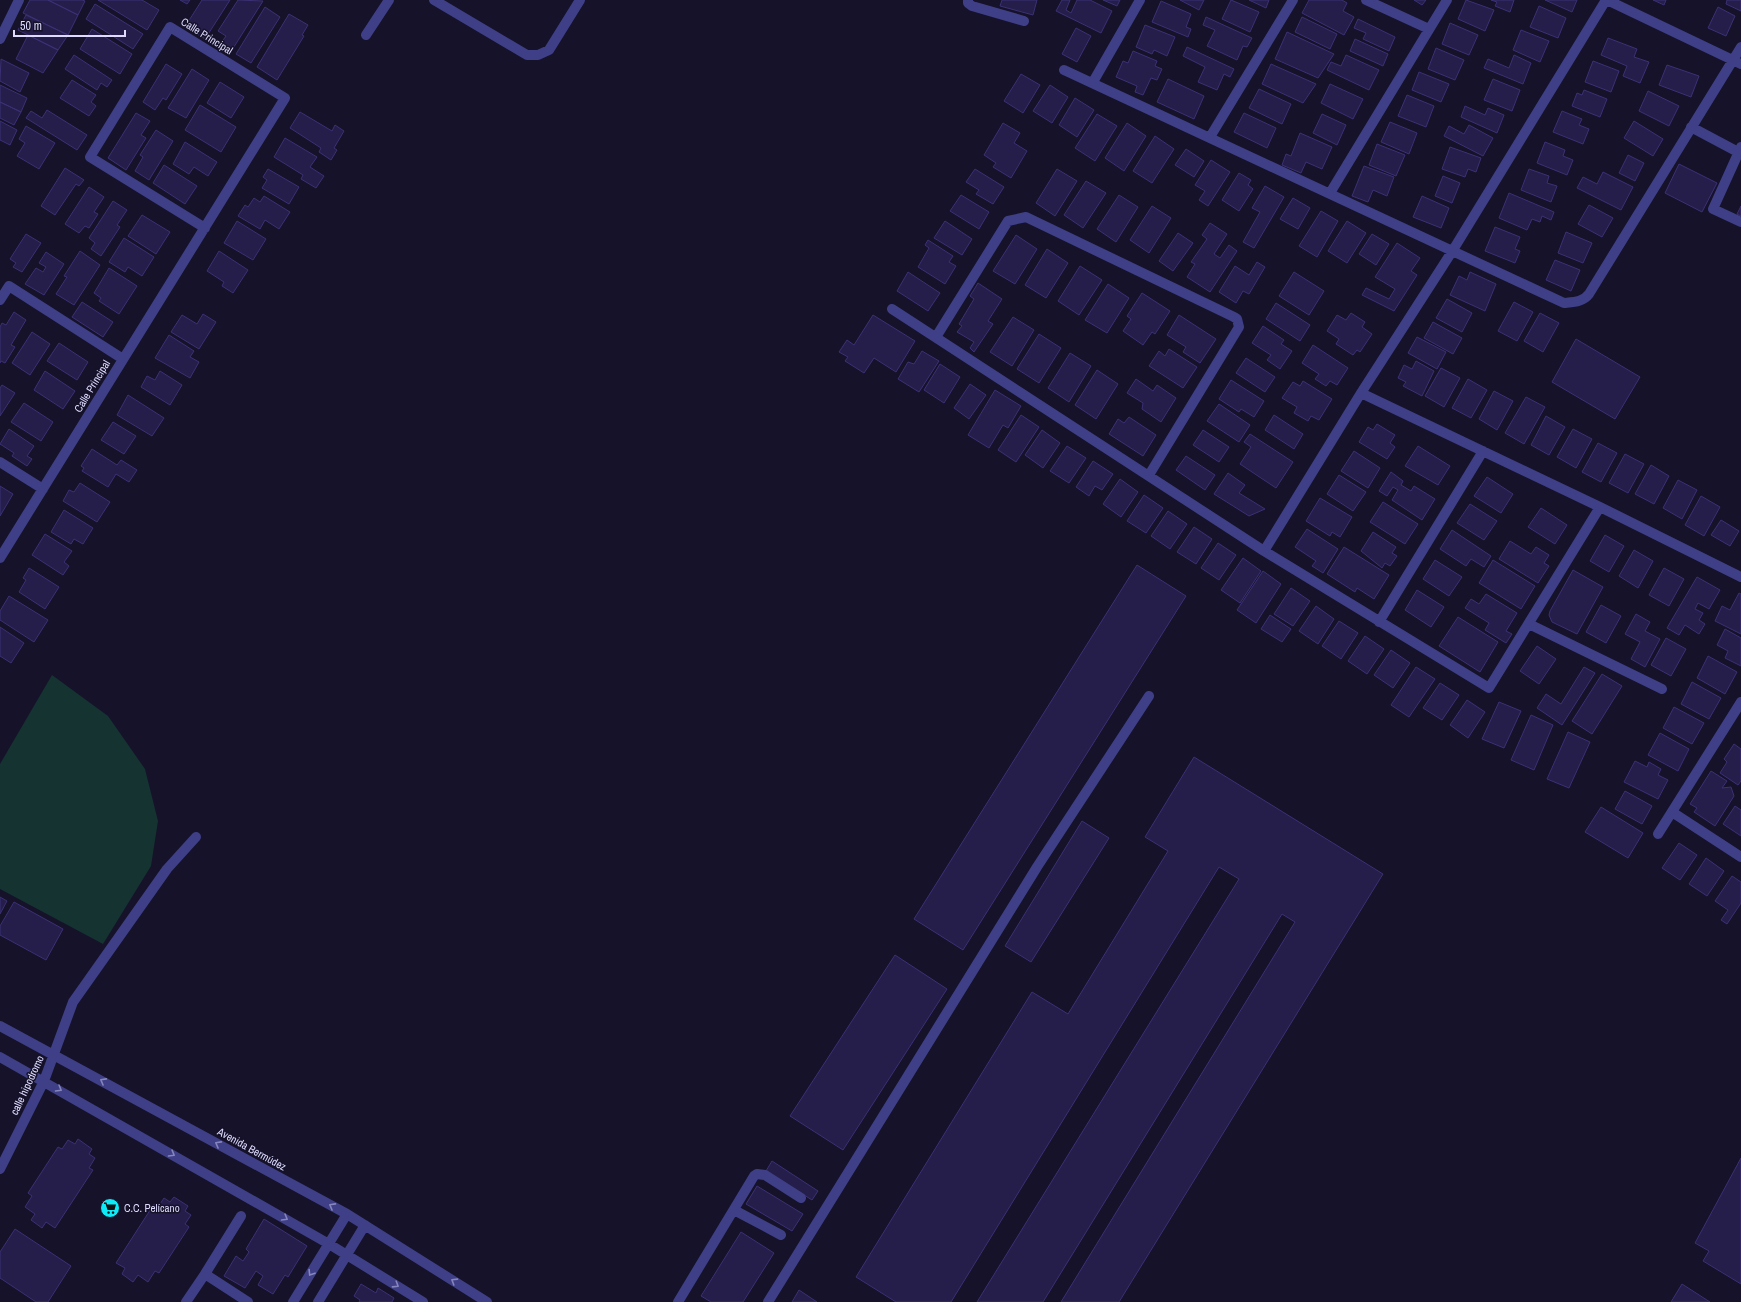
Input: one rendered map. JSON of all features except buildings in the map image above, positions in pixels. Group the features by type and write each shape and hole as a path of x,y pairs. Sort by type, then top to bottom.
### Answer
{"street":[{"path":"0,39 19,0"},
{"path":"366,35 389,0"},
{"path":"434,0 527,55 538,55 549,50 580,0"},
{"path":"968,0 968,3 972,6 1024,21"},
{"path":"1093,82 1140,0"},
{"path":"1210,137 1293,0"},
{"path":"1366,0 1429,29"},
{"path":"1330,193 1447,0"},
{"path":"1264,551 1361,393 1454,250 1606,0 1737,62"},
{"name":"Calle Principal","path":"0,558 205,228 284,98 170,28 90,157 205,228"},
{"path":"1064,70 1093,82 1454,250 1564,303 1586,299 1691,127 1737,62 1741,47"},
{"path":"1691,127 1740,150 1713,209 1741,222"},
{"path":"936,337 1008,221 1026,217 1234,317 1237,320 1239,328 1149,475"},
{"path":"0,300 9,286 123,358"},
{"path":"892,309 1264,551 1488,688 1600,507"},
{"path":"1361,393 1600,507 1741,577"},
{"path":"1379,622 1483,451"},
{"path":"0,462 43,489"},
{"path":"1528,624 1662,689"},
{"path":"768,1302 1037,867 1149,696"},
{"path":"1658,834 1737,717 1741,702"},
{"path":"1672,812 1741,857"},
{"name":"calle hipodromo","path":"0,1169 44,1081 55,1055 73,1002 167,869 196,837"},
{"name":"Avenida Bermúdez","path":"0,1026 347,1214 488,1302"},
{"path":"0,1057 330,1244 423,1302"},
{"path":"678,1302 754,1176 757,1174 765,1176 801,1198"},
{"path":"734,1210 781,1235"},
{"path":"293,1302 330,1244 347,1214"},
{"path":"186,1302 241,1216"},
{"path":"318,1302 364,1225"},
{"path":"204,1274 248,1302"}],"green space":[{"path":"52,675 108,716 145,769 158,821 151,866 103,944 0,889 0,764"}],"place":[{"name":"C.C. Pelícano","path":"110,1208"}]}
